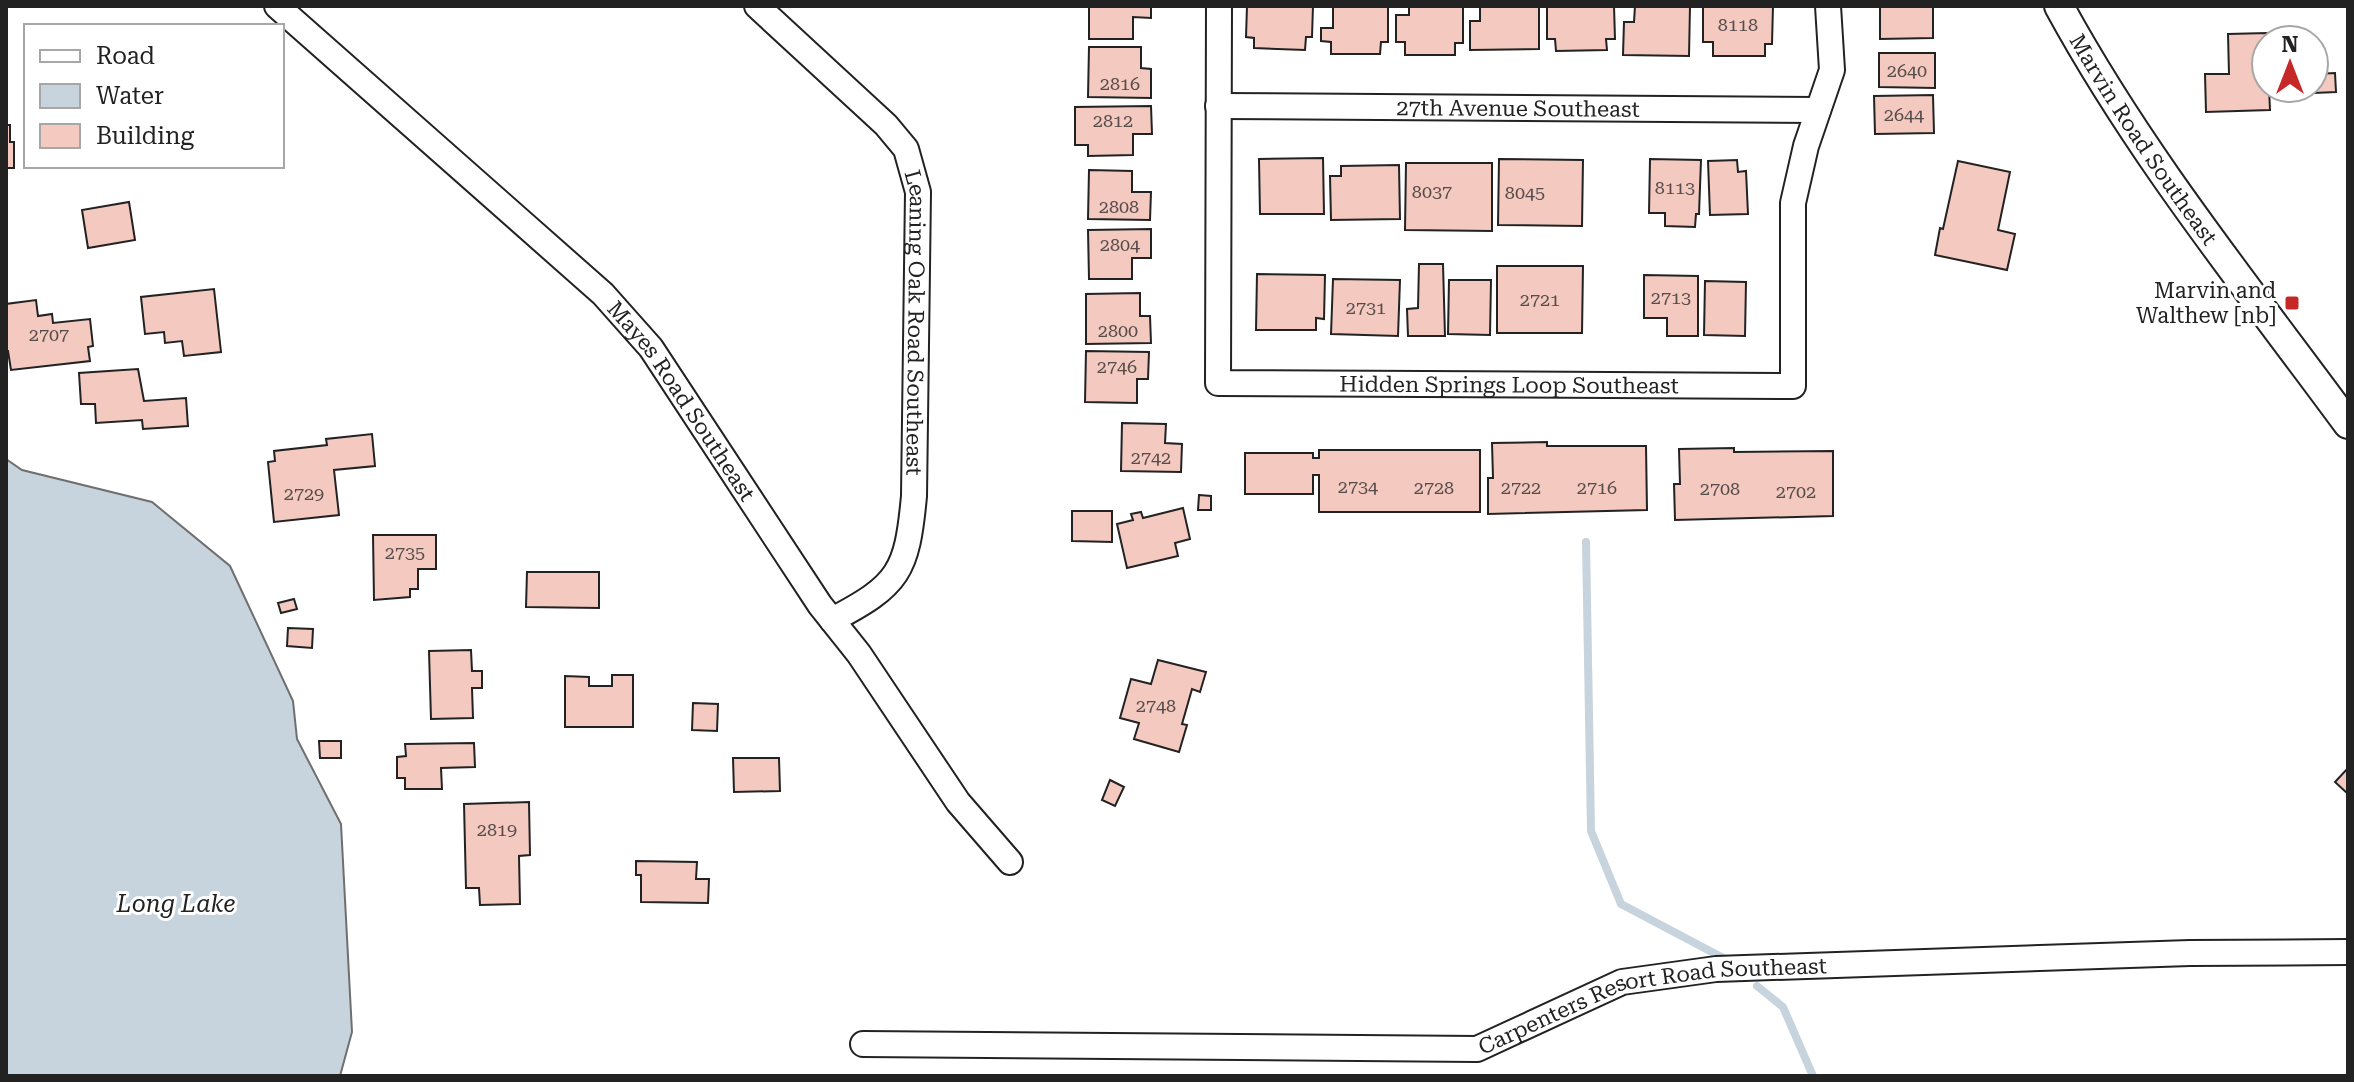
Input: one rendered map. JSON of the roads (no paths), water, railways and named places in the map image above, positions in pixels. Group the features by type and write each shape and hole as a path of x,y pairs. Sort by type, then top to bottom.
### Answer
{"street":[{"name":"Mayes Road Southeast","path":"277,6 603,294 651,348 832,620 859,654 958,802 1010,862"},
{"name":"Leaning Oak Road Southeast","path":"757,6 886,125 906,149 918,192 914,496 910,542 898,571 885,587 870,600 832,620"},
{"name":"Hidden Springs Loop Southeast","path":"1219,6 1218,383 1793,386 1793,203 1806,146 1832,70 1828,6"},
{"name":"Marvin Road Southeast","path":"2059,6 2093,65 2187,206 2348,424"},
{"name":"27th Avenue Southeast","path":"1218,106 1818,110"},
{"name":"Carpenters Resort Road Southeast","path":"863,1044 1477,1049 1622,982 1716,969 2174,954 2348,952"}],"water":[{"name":"Long Lake","path":"6,459 22,470 152,502 230,566 293,701 297,739 341,824 352,1032 340,1076 6,1076"}],"waterway":[{"path":"1586,542 1591,831 1621,904 1727,960"},
{"path":"1757,986 1783,1007 1813,1076"}],"place":[{"name":"Marvin and Walthew [nb]","path":"2292,303"}]}
